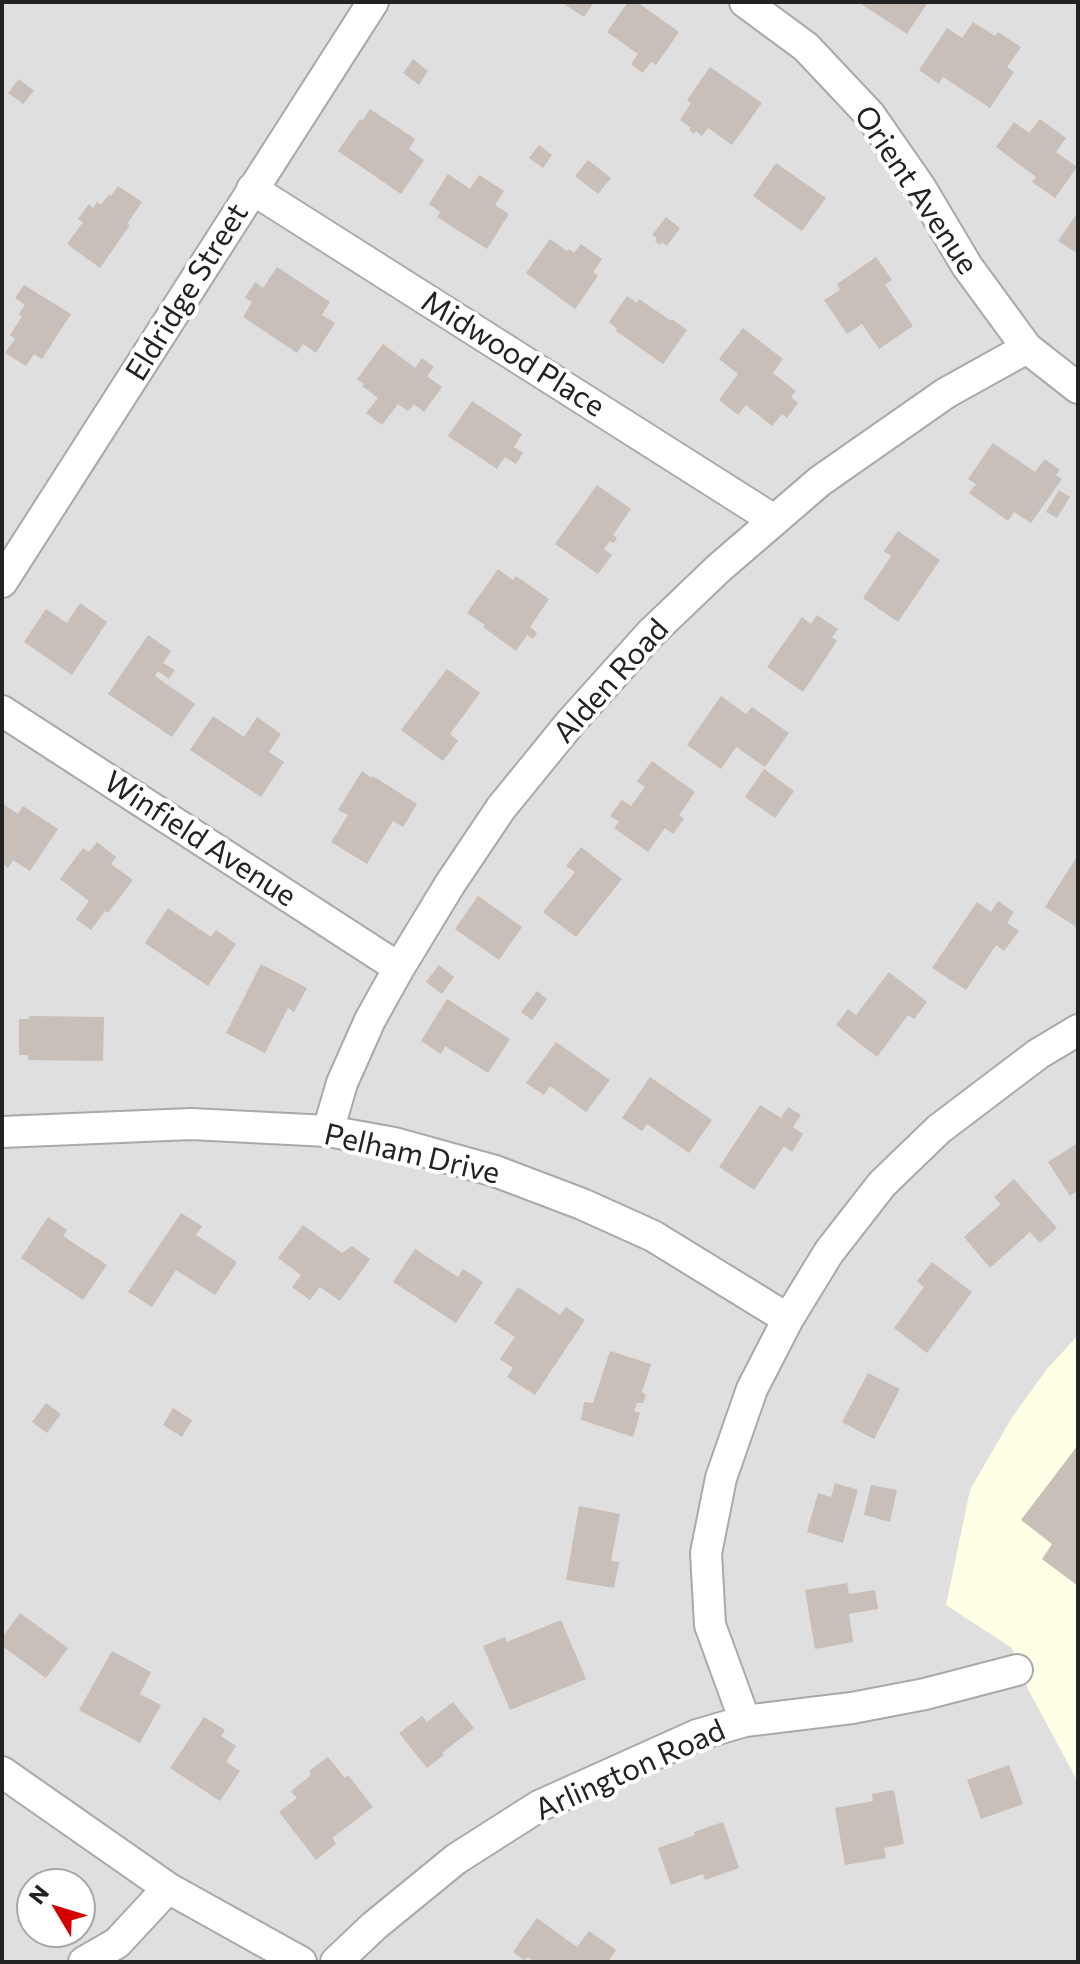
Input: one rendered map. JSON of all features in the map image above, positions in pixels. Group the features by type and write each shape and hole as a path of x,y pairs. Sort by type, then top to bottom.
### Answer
{"street":[{"name":"Eldridge Street","path":"2,582 373,2"},
{"name":"Orient Avenue","path":"745,2 806,47 870,115 920,187 967,266 1027,348 1078,388"},
{"name":"Midwood Place","path":"252,189 774,520"},
{"name":"Alden Road","path":"328,1131 342,1083 370,1020 399,968 501,808 571,722 651,633 719,568 820,481 946,393 1027,348"},
{"name":"Winfield Avenue","path":"2,711 399,968"},
{"path":"745,1721 710,1625 706,1553 721,1478 752,1389 788,1319 829,1252 882,1184 939,1129 1038,1054 1078,1030"},
{"name":"Pelham Drive","path":"2,1132 191,1124 328,1131 394,1143 495,1171 582,1204 653,1236 788,1319"},
{"name":"Arlington Road","path":"336,1962 374,1926 456,1859 539,1806 697,1735 745,1721 852,1708 925,1694 1017,1670"},
{"path":"2,1772 168,1888 301,1962"},
{"path":"84,1962 117,1943 168,1888"}],"shaded area":[{"path":"2,2 1078,2 1078,1962 2,1962"},
{"path":"1078,1335 1078,1782 1028,1689 1012,1648 946,1605 970,1490 1011,1419 1047,1369"}],"building":[{"path":"561,2 594,2 584,17"},
{"path":"628,2 637,2 679,32 656,65 651,62 643,73 631,64 638,54 607,32"},
{"path":"858,2 928,2 907,34"},
{"path":"973,22 995,36 998,32 1021,47 1007,67 1014,72 990,108 943,77 939,84 919,70 947,28 962,38"},
{"path":"413,59 428,71 419,85 403,73"},
{"path":"710,67 762,103 732,145 708,128 702,136 696,131 694,134 680,120 691,103 687,100"},
{"path":"19,79 34,91 23,104 8,93"},
{"path":"370,109 415,139 409,149 424,160 401,194 338,151"},
{"path":"1040,119 1066,138 1056,152 1077,167 1055,198 1032,182 1036,177 996,147 1014,122 1029,133"},
{"path":"539,145 552,155 543,168 529,158"},
{"path":"588,160 611,178 598,194 575,176"},
{"path":"776,163 826,198 802,231 753,196"},
{"path":"448,174 470,189 479,175 504,191 495,205 509,214 487,249 437,217 440,212 429,204"},
{"path":"118,186 142,202 100,268 67,244 83,222 78,219 89,204 93,208 97,202 101,205"},
{"path":"1078,212 1078,254 1058,241"},
{"path":"666,217 680,228 667,246 662,242 660,245 652,235"},
{"path":"550,239 574,253 581,244 602,259 593,272 598,276 575,309 526,273"},
{"path":"876,257 892,280 885,285 913,326 879,349 862,324 847,334 824,300 840,290 837,284"},
{"path":"277,267 330,302 322,315 335,323 316,353 303,344 297,353 243,317 252,302 245,298 255,282 263,288"},
{"path":"24,285 71,314 42,359 34,354 26,366 5,353 15,339 10,335 22,316 19,314 25,305 15,298"},
{"path":"627,296 637,303 639,299 687,330 663,364 616,331 609,322"},
{"path":"743,328 783,359 773,373 796,391 791,397 798,403 787,418 782,414 772,426 746,405 738,415 719,400 738,374 719,359"},
{"path":"383,344 415,368 422,358 434,367 427,376 442,387 424,412 414,404 408,411 398,404 382,425 366,413 378,398 357,379"},
{"path":"472,401 522,434 514,447 523,453 516,464 505,457 497,469 448,436"},
{"path":"993,443 1035,472 1045,459 1060,470 1056,475 1062,479 1031,523 1014,512 1008,521 969,493 976,484 968,479"},
{"path":"597,485 631,509 613,535 617,538 614,543 610,541 604,549 612,555 598,574 555,544"},
{"path":"1059,490 1070,497 1057,518 1046,512"},
{"path":"898,531 940,560 898,622 863,598 891,556 884,551"},
{"path":"498,569 513,580 516,576 549,599 530,627 537,633 533,639 527,635 516,651 467,613"},
{"path":"80,603 107,622 72,675 24,642 46,609 67,623"},
{"path":"817,615 838,629 832,637 837,641 803,692 767,667 802,617 811,624"},
{"path":"148,635 171,651 163,663 175,670 169,679 158,671 155,676 195,704 172,737 108,694"},
{"path":"447,669 480,693 450,734 458,741 443,761 401,730"},
{"path":"721,696 746,714 752,707 789,733 765,767 736,747 721,769 687,745"},
{"path":"213,716 244,737 257,717 281,734 269,752 284,762 261,797 190,750"},
{"path":"652,761 695,792 679,815 684,819 673,834 665,828 648,852 614,828 619,822 610,816 622,800 631,806 645,787 637,781"},
{"path":"764,769 794,791 775,818 745,797"},
{"path":"362,771 417,804 403,827 393,821 367,864 331,842 348,815 338,810"},
{"path":"2,803 18,814 23,806 58,829 30,871 13,860 8,868 2,864"},
{"path":"97,842 116,857 111,864 133,880 91,930 76,919 89,901 60,879 83,848 89,852"},
{"path":"581,847 622,879 576,937 543,912 575,872 566,866"},
{"path":"1078,855 1078,928 1045,907"},
{"path":"478,896 522,927 499,960 455,929"},
{"path":"998,901 1014,912 1007,923 1019,931 1004,951 996,945 966,990 932,968 977,902 991,912"},
{"path":"168,908 211,937 216,930 236,944 208,986 145,943"},
{"path":"261,964 307,988 294,1012 288,1008 265,1053 226,1033"},
{"path":"439,965 454,977 442,994 426,982"},
{"path":"889,972 927,1002 914,1019 908,1015 877,1057 836,1025 848,1009 856,1015"},
{"path":"537,991 547,999 532,1020 521,1012"},
{"path":"447,999 510,1039 488,1073 445,1046 441,1054 421,1041"},
{"path":"29,1016 104,1017 103,1061 28,1060 28,1055 19,1055 19,1019 29,1019"},
{"path":"556,1042 610,1080 586,1112 550,1086 544,1095 526,1083"},
{"path":"650,1077 712,1120 689,1153 647,1124 642,1131 622,1118"},
{"path":"760,1105 781,1118 788,1107 801,1115 793,1127 803,1134 792,1152 784,1146 754,1190 719,1167"},
{"path":"1078,1143 1078,1191 1070,1196 1048,1162"},
{"path":"1014,1179 1057,1228 1040,1243 1030,1232 990,1268 964,1237 1001,1204 994,1197"},
{"path":"181,1213 202,1226 196,1235 237,1262 215,1295 176,1270 152,1307 128,1292"},
{"path":"48,1217 67,1230 63,1236 107,1265 83,1300 21,1258"},
{"path":"303,1225 342,1253 352,1246 370,1259 340,1301 320,1287 310,1300 292,1287 301,1275 278,1258"},
{"path":"415,1249 458,1277 463,1269 483,1282 456,1323 393,1282"},
{"path":"932,1262 972,1292 927,1353 894,1328 924,1287 917,1281"},
{"path":"518,1287 560,1315 566,1307 585,1320 535,1395 507,1377 513,1368 500,1359 515,1337 494,1323"},
{"path":"610,1351 651,1364 642,1392 646,1395 634,1411 640,1413 633,1437 581,1420 584,1402 593,1403"},
{"path":"868,1373 900,1389 874,1439 842,1422"},
{"path":"46,1403 61,1414 47,1433 32,1422"},
{"path":"173,1408 192,1420 182,1437 163,1425"},
{"path":"1078,1445 1078,1586 1042,1559 1052,1544 1021,1520"},
{"path":"835,1483 858,1490 843,1543 807,1532 818,1493 831,1497"},
{"path":"871,1485 897,1490 890,1522 864,1515"},
{"path":"579,1506 620,1514 611,1561 619,1562 614,1588 566,1580"},
{"path":"847,1583 849,1594 875,1590 878,1609 849,1614 853,1642 815,1649 805,1590"},
{"path":"20,1613 68,1648 46,1678 2,1646 2,1638"},
{"path":"561,1620 586,1679 510,1710 483,1646 505,1637 507,1642"},
{"path":"112,1651 151,1672 140,1694 161,1705 140,1743 79,1710"},
{"path":"453,1702 474,1728 427,1768 399,1733 422,1716 427,1722"},
{"path":"204,1717 225,1730 221,1736 236,1746 226,1762 240,1771 220,1801 170,1768"},
{"path":"328,1757 345,1778 348,1775 373,1807 332,1838 336,1844 316,1860 279,1812 297,1798 291,1791 310,1776 310,1770"},
{"path":"1009,1765 1023,1804 981,1819 967,1780"},
{"path":"894,1790 904,1844 884,1848 886,1858 845,1865 835,1808 873,1801 872,1794"},
{"path":"723,1822 739,1868 705,1880 703,1874 671,1885 658,1848"},
{"path":"537,1918 577,1947 589,1931 616,1950 608,1962 535,1962 528,1957 524,1960 513,1952"}]}
